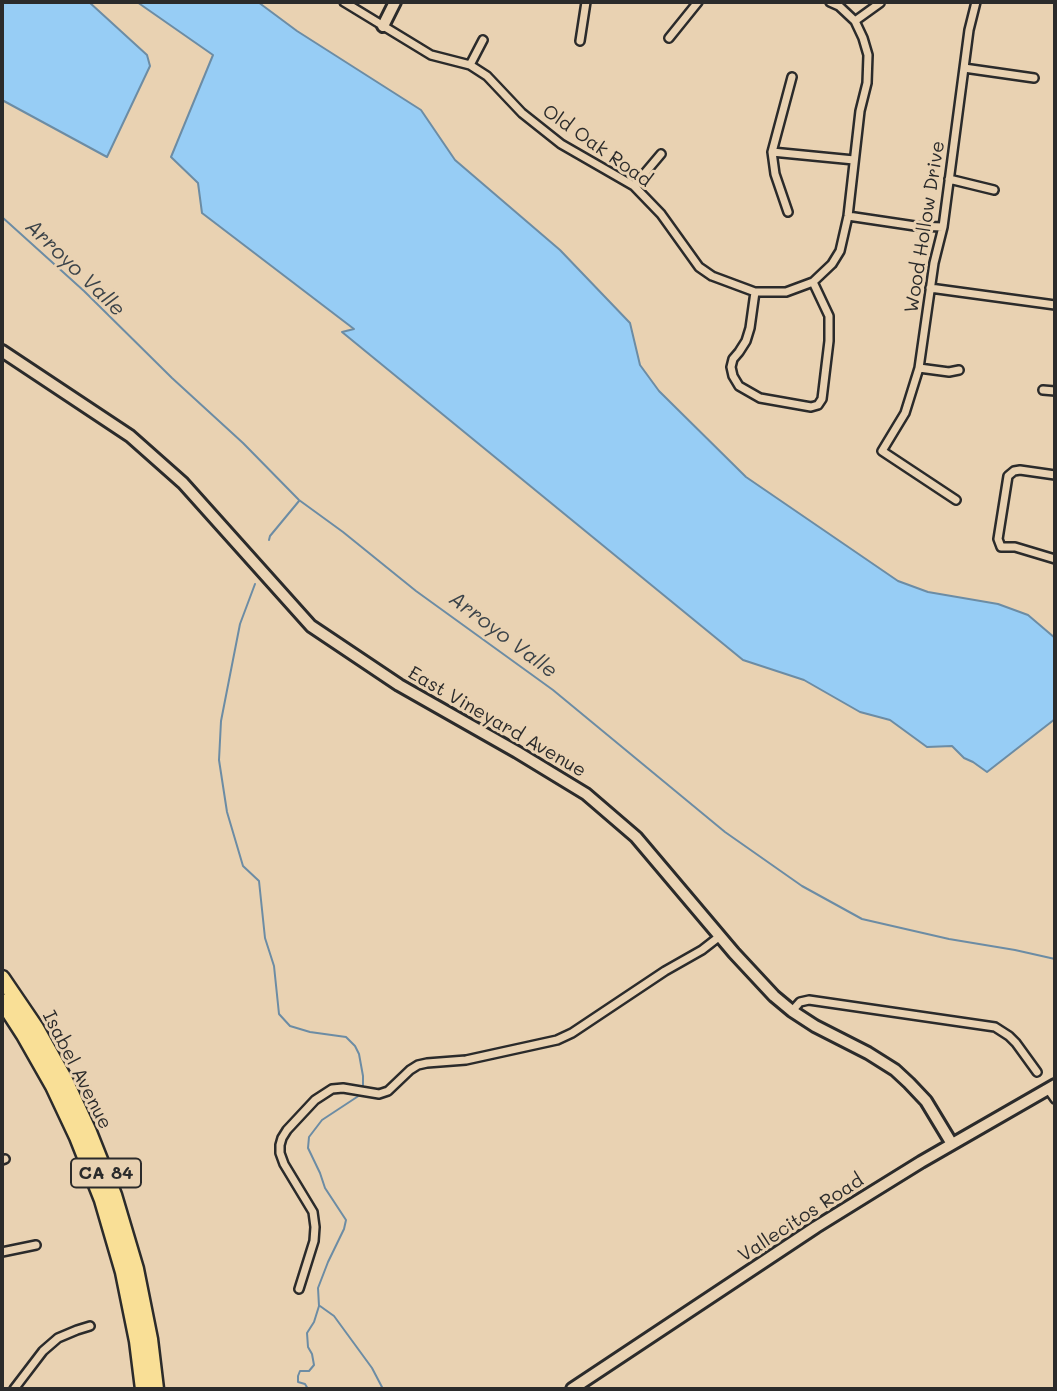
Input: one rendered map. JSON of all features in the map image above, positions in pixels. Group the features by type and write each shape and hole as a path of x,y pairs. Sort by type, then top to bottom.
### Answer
{"highway":[{"name":"Isabel Avenue","path":"2,978 36,1028 65,1080 114,1195 136,1269 150,1339 156,1389"},
{"name":"Isabel Avenue","path":"2,1001 62,1105 102,1200 123,1272 137,1341 143,1389"}],"street":[{"name":"Old Oak Road","path":"344,2 431,55 470,65 487,75 522,113 561,144 634,186 662,214 699,267 712,276 755,292 786,292 813,282"},
{"path":"383,26 395,2"},
{"path":"580,41 586,2"},
{"path":"669,38 698,2"},
{"path":"755,292 746,341 730,367 733,376 739,386 760,398 811,407 818,405 822,399 829,341 829,316 813,282 832,264 840,251 848,216 860,111 867,83 868,55 855,21 839,6 830,2"},
{"name":"Wood Hollow Drive","path":"956,500 882,451 905,413 919,368 930,288 943,228 969,30 976,2"},
{"path":"855,21 880,3"},
{"path":"470,65 483,40"},
{"path":"964,68 1034,78"},
{"path":"788,212 775,174 772,152 792,77"},
{"path":"772,152 854,160"},
{"path":"634,186 661,155"},
{"path":"950,179 994,190"},
{"path":"848,216 943,228"},
{"path":"930,288 1055,305"},
{"name":"East Vineyard Avenue","path":"2,351 130,436 183,484 311,626 399,685 586,794 636,838 774,996 815,1026 895,1070 926,1101 952,1144"},
{"path":"919,368 949,372 959,370"},
{"path":"1043,390 1055,391"},
{"path":"1055,475 1020,470 1008,476 998,539 1001,547 1015,547 1055,559"},
{"path":"299,1289 316,1227 310,1205 284,1164 280,1145 288,1130 314,1100 332,1089 343,1088 380,1094 388,1091 418,1065 466,1060 557,1040 572,1033 720,936"},
{"path":"792,1011 800,1002 809,1000 995,1027 1016,1043 1037,1072"},
{"path":"1052,1087 1055,1099"},
{"name":"Vallecitos Road","path":"572,1389 816,1227 1052,1087"},
{"path":"2,1252 36,1245"},
{"path":"13,1389 43,1350 58,1338 90,1325"}],"water":[{"path":"2,2 89,2 147,55 150,66 107,157 2,100"},
{"path":"137,2 258,2 297,31 421,110 455,160 560,250 630,323 640,365 659,391 746,477 898,581 928,592 998,604 1028,615 1055,638 1055,719 987,772 964,758 952,746 927,747 890,720 860,712 804,680 743,660 342,332 354,329 202,213 198,183 171,157 213,55"}],"waterway":[{"name":"Arroyo Valle","path":"2,217 84,291 299,500 416,591 553,690 725,832 802,886 862,919 1055,959"},
{"path":"269,540 299,501"},
{"path":"255,584 240,624 221,721 219,760 227,812 243,866 259,881 265,938 274,966 279,1014 290,1026 346,1037 359,1054 363,1087"},
{"path":"308,1389 305,1384 298,1382 300,1371 309,1371 314,1365 307,1333 319,1306 318,1288 346,1220 325,1188 308,1148 309,1137 322,1120 360,1095"},
{"path":"320,1306 334,1316 372,1368 383,1389"}]}
